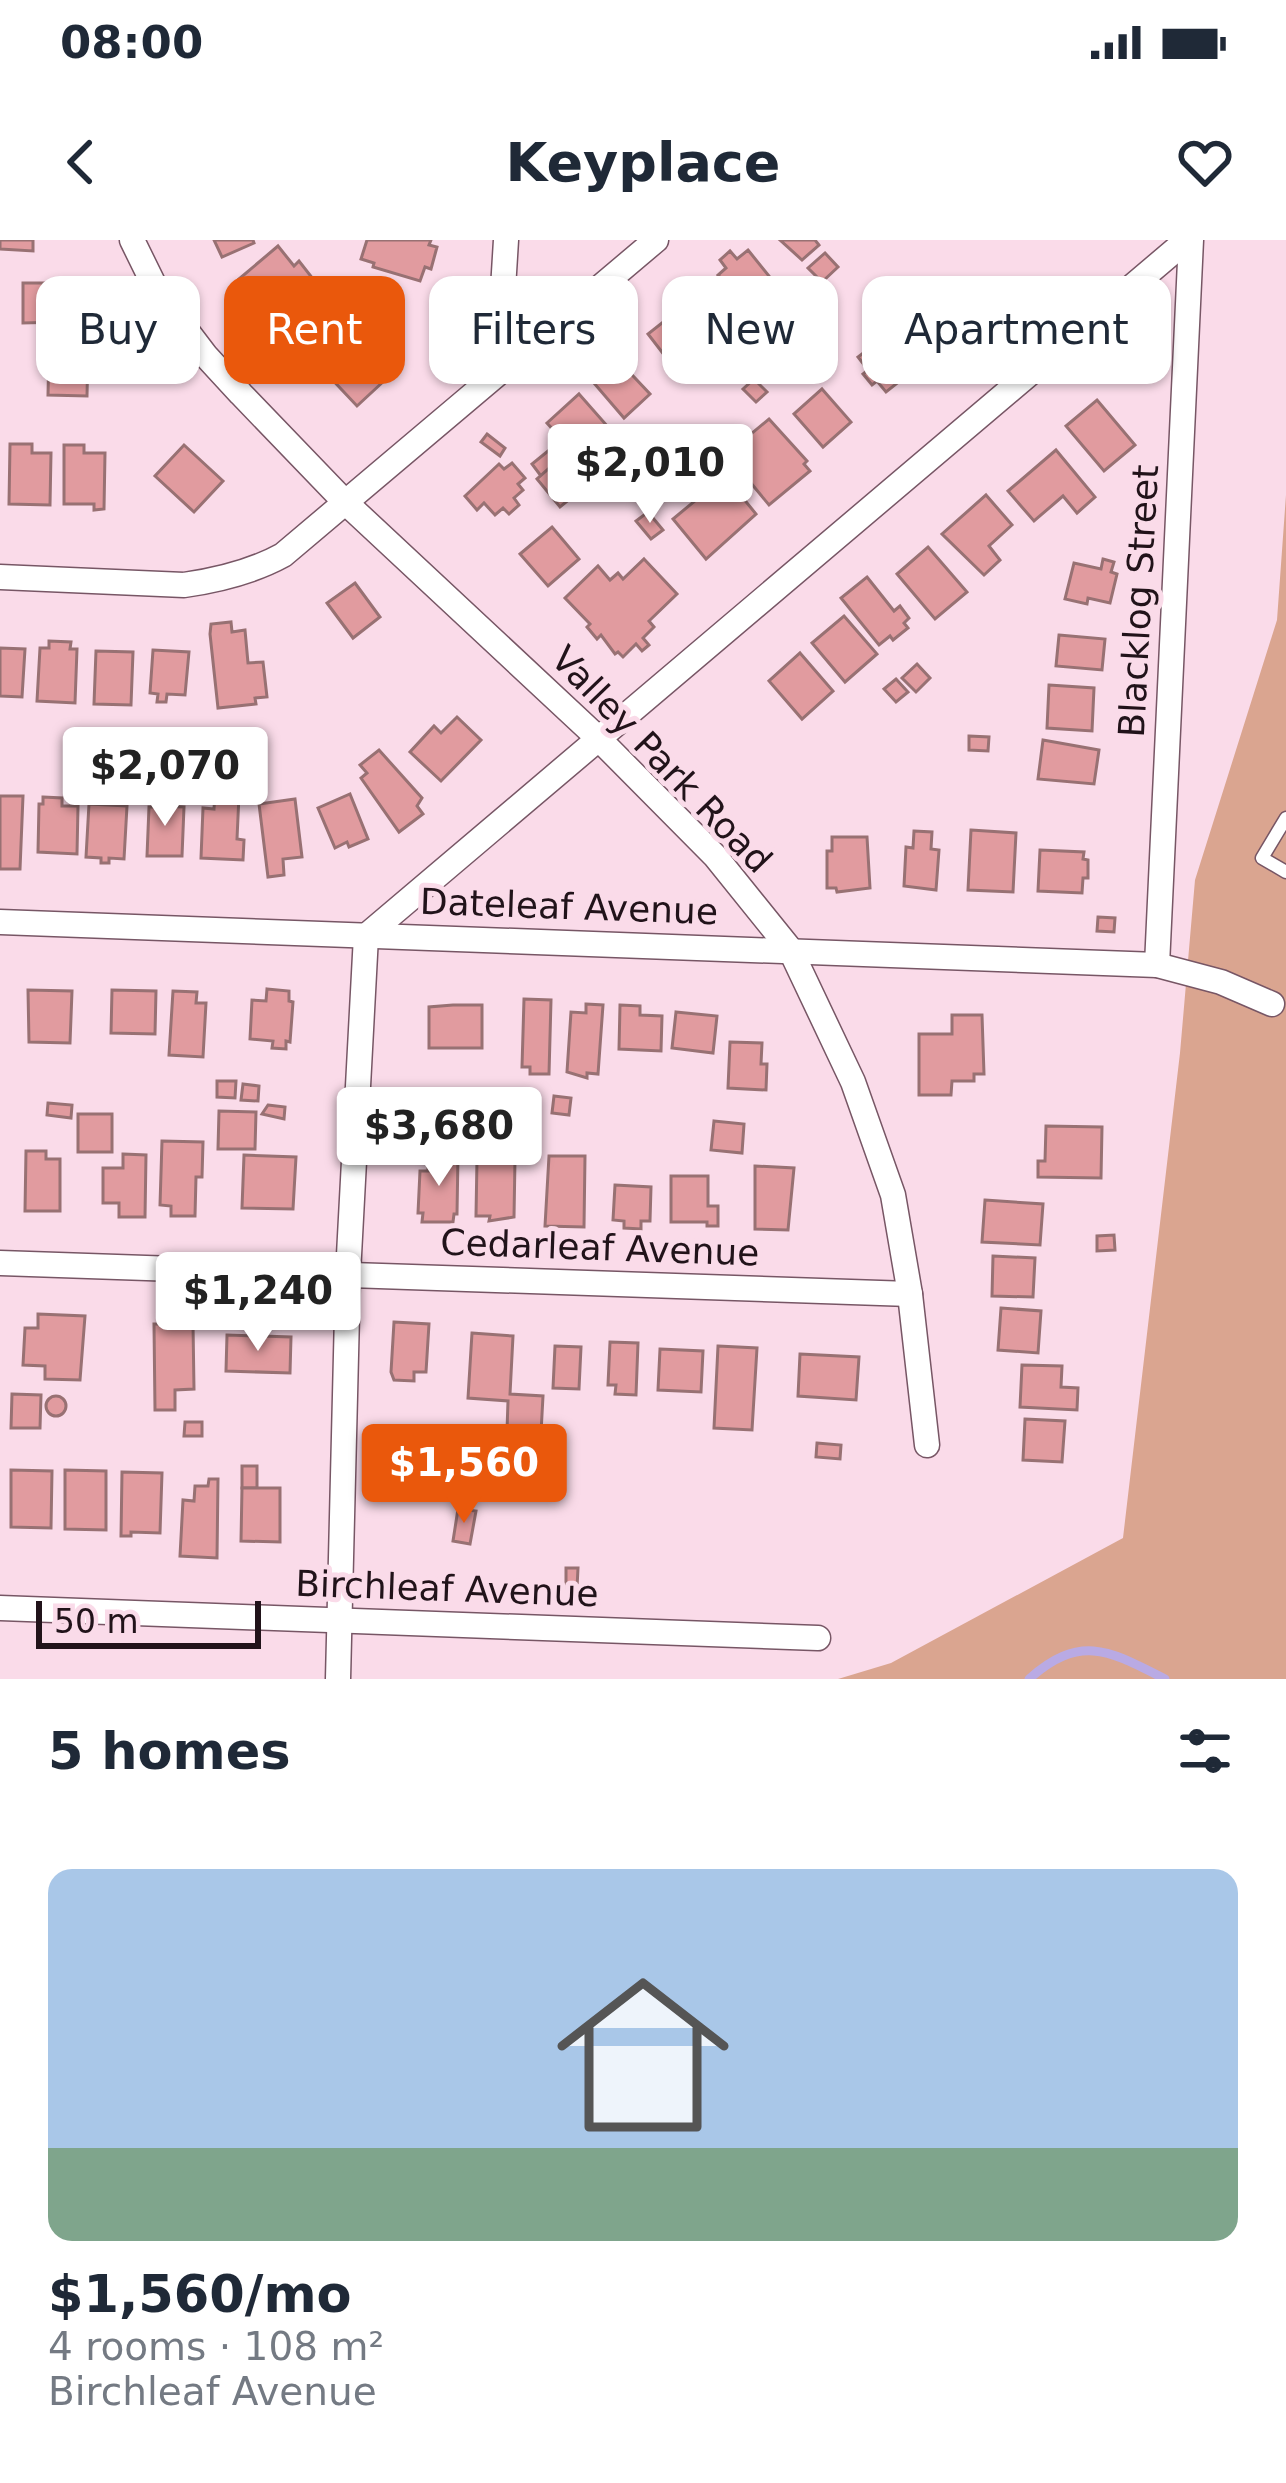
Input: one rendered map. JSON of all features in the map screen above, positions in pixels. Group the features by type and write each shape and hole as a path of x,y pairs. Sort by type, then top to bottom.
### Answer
{"street":[{"name":"Valley Park Road","path":"132,240 158,293 206,356 345,502 598,738 715,856 790,949 828,1023 878,1147 902,1235 927,1445"},
{"path":"504,276 506,240"},
{"path":"613,276 656,240"},
{"path":"338,1679 348,1274 367,936 1189,240"},
{"name":"Blacklog Street","path":"1156,965 1189,240"},
{"path":"0,577 184,584 262,566 283,555 483,384"},
{"name":"Dateleaf Avenue","path":"0,922 1156,965 1221,982 1272,1004"},
{"name":"Cedarleaf Avenue","path":"0,1263 910,1294"},
{"name":"Birchleaf Avenue","path":"0,1608 818,1638"}],"lane":[{"path":"1286,818 1262,858 1286,872"}],"shaded area":[{"path":"1286,495 1286,1679 838,1679 891,1663 1123,1538 1180,1053 1195,880 1277,620"}],"building":[{"path":"0,240 33,240 33,251 0,249"},
{"path":"214,240 253,240 254,243 222,257"},
{"path":"367,240 431,240 429,245 437,247 431,269 425,267 420,281 361,259"},
{"path":"780,240 815,240 819,245 802,260"},
{"path":"278,246 294,266 299,261 311,276 243,276"},
{"path":"748,250 769,276 718,275 726,268 720,260 730,251 737,259"},
{"path":"825,253 838,267 828,276 816,276 808,268"},
{"path":"23,283 36,283 36,323 23,323"},
{"path":"662,323 662,352 648,334"},
{"path":"638,381 650,394 624,418 595,384"},
{"path":"48,384 87,384 87,396 48,395"},
{"path":"336,384 381,384 357,406"},
{"path":"759,384 767,392 756,402 743,389"},
{"path":"822,389 851,422 823,447 794,414"},
{"path":"579,394 609,428 577,456 547,423"},
{"path":"1097,400 1135,445 1104,471 1066,426"},
{"path":"769,419 807,461 804,464 810,471 769,505 727,454"},
{"path":"487,434 505,448 500,456 481,442"},
{"path":"10,444 32,444 32,453 51,453 50,505 9,504"},
{"path":"64,445 84,445 84,453 105,453 104,509 94,510 94,504 64,504"},
{"path":"184,445 223,481 194,512 155,476"},
{"path":"553,447 561,458 541,476 532,464"},
{"path":"1056,450 1095,497 1077,513 1063,496 1034,521 1008,491"},
{"path":"563,456 587,485 560,507 537,479"},
{"path":"512,463 525,478 518,484 523,490 514,498 519,505 509,514 503,508 495,515 484,503 477,510 465,496 499,464 504,469"},
{"path":"654,468 665,483 642,501 630,486"},
{"path":"725,476 756,514 706,559 673,519"},
{"path":"986,495 1012,525 989,546 1000,560 984,575 942,534"},
{"path":"648,512 663,530 651,539 636,521"},
{"path":"552,527 579,559 548,586 520,554"},
{"path":"928,547 967,592 935,619 897,574"},
{"path":"644,559 677,594 649,621 654,627 643,638 649,645 642,651 636,644 623,657 601,635 597,639 587,627 590,624 565,598 598,566 610,580 618,573 623,579"},
{"path":"1103,559 1114,562 1111,572 1117,574 1110,603 1065,599 1074,563 1101,569"},
{"path":"867,577 894,611 900,606 909,618 904,623 908,628 879,645 841,598"},
{"path":"355,583 380,617 353,638 327,603"},
{"path":"844,616 877,654 845,682 812,643"},
{"path":"231,622 232,632 245,630 248,663 263,662 267,697 255,698 256,704 218,708 211,624"},
{"path":"1059,635 1105,639 1102,670 1056,666"},
{"path":"49,641 71,642 70,649 77,649 75,703 37,701 40,648 49,648"},
{"path":"0,648 25,649 22,697 0,696"},
{"path":"153,650 189,652 185,695 167,694 166,702 157,702 158,694 150,693"},
{"path":"96,651 133,652 131,705 94,704"},
{"path":"800,653 833,691 802,719 769,681"},
{"path":"917,664 930,678 916,692 902,678"},
{"path":"896,679 908,692 896,702 884,689"},
{"path":"1049,685 1094,688 1092,731 1047,728"},
{"path":"457,717 481,740 441,781 410,752 434,726 441,733"},
{"path":"151,736 173,739 171,753 149,750"},
{"path":"969,736 989,737 988,751 969,750"},
{"path":"1043,740 1099,750 1094,784 1038,779"},
{"path":"379,750 422,798 417,806 423,814 399,832 361,778 367,773 360,765"},
{"path":"215,793 239,795 237,839 244,840 243,860 201,858 203,808 214,809"},
{"path":"153,794 164,795 164,806 184,807 182,856 147,856"},
{"path":"350,794 368,839 335,848 318,808"},
{"path":"0,796 23,796 20,869 0,869"},
{"path":"43,797 62,798 62,806 78,806 77,854 38,852"},
{"path":"295,799 302,857 283,859 284,875 268,877 259,804"},
{"path":"89,804 127,806 124,859 101,863 101,858 86,857"},
{"path":"971,830 1016,833 1013,892 968,890"},
{"path":"914,831 932,832 931,849 939,850 936,890 904,886 906,847 913,848"},
{"path":"832,837 867,837 870,888 837,892 827,888 827,851 832,851"},
{"path":"1040,850 1084,852 1088,878 1083,878 1082,893 1038,891"},
{"path":"1098,917 1115,918 1114,932 1097,931"},
{"path":"267,989 289,991 293,1002 286,1049 272,1048 273,1041 250,1039 252,1000 266,1001"},
{"path":"28,990 72,991 70,1043 29,1042"},
{"path":"112,990 156,991 155,1034 111,1033"},
{"path":"173,991 197,992 196,1003 206,1003 203,1057 169,1055"},
{"path":"524,999 551,1000 549,1074 530,1074 530,1067 522,1067"},
{"path":"586,1004 603,1005 598,1074 587,1073 587,1078 567,1072 571,1012 586,1013"},
{"path":"482,1005 482,1048 429,1048 429,1007"},
{"path":"620,1005 640,1006 640,1015 662,1016 661,1051 619,1049"},
{"path":"676,1012 717,1016 713,1053 672,1048"},
{"path":"952,1015 982,1015 984,1074 974,1074 974,1081 952,1081 951,1095 919,1095 919,1034 952,1034"},
{"path":"730,1042 762,1043 766,1090 728,1088"},
{"path":"217,1081 236,1081 235,1098 217,1097"},
{"path":"243,1084 259,1086 258,1101 241,1100"},
{"path":"554,1096 571,1098 569,1115 552,1113"},
{"path":"48,1103 72,1105 71,1118 47,1115"},
{"path":"268,1105 285,1107 284,1119 262,1114"},
{"path":"219,1111 256,1112 255,1149 218,1149"},
{"path":"435,1113 469,1115 468,1136 433,1134"},
{"path":"78,1114 112,1114 112,1152 78,1152"},
{"path":"480,1115 497,1115 496,1132 480,1131"},
{"path":"714,1121 744,1124 742,1153 711,1150"},
{"path":"1046,1126 1102,1127 1101,1178 1038,1177 1038,1161 1045,1161"},
{"path":"162,1141 203,1142 195,1216 171,1216 171,1206 160,1205"},
{"path":"26,1151 46,1151 46,1159 60,1159 60,1211 25,1211"},
{"path":"123,1154 146,1155 145,1217 119,1217 119,1203 103,1203 103,1168 123,1168"},
{"path":"428,1154 458,1155 453,1222 422,1222 423,1213 418,1213 420,1171 428,1171"},
{"path":"244,1155 296,1157 293,1209 242,1208"},
{"path":"549,1156 585,1156 584,1227 545,1226"},
{"path":"477,1159 515,1159 514,1217 489,1221 490,1216 476,1216"},
{"path":"755,1166 794,1168 788,1230 755,1229"},
{"path":"671,1176 708,1176 708,1206 718,1206 718,1226 671,1222"},
{"path":"615,1185 651,1187 650,1221 641,1221 641,1229 624,1228 624,1221 613,1220"},
{"path":"985,1200 1043,1204 1040,1245 982,1242"},
{"path":"1114,1235 1115,1250 1097,1251 1097,1236"},
{"path":"993,1256 1035,1258 1033,1297 992,1296"},
{"path":"1001,1308 1041,1311 1038,1353 998,1350"},
{"path":"38,1314 85,1316 80,1380 45,1379 45,1366 23,1365 25,1328 38,1328"},
{"path":"394,1322 429,1324 426,1372 414,1372 414,1381 394,1380 391,1372"},
{"path":"154,1324 193,1324 194,1389 175,1390 175,1410 155,1410"},
{"path":"472,1333 513,1336 510,1394 543,1396 541,1433 507,1431 508,1401 468,1398"},
{"path":"227,1335 291,1337 290,1373 226,1371"},
{"path":"610,1342 638,1343 636,1395 615,1394 616,1385 608,1385"},
{"path":"555,1346 581,1347 579,1389 553,1388"},
{"path":"718,1346 757,1348 752,1430 714,1428"},
{"path":"660,1349 703,1351 701,1392 658,1390"},
{"path":"800,1354 859,1357 856,1400 798,1396"},
{"path":"1022,1365 1062,1366 1061,1387 1078,1388 1077,1410 1020,1407"},
{"path":"12,1394 41,1395 40,1428 11,1428"},
{"path":"56,1396 66,1406 56,1416 46,1406"},
{"path":"1025,1419 1065,1421 1062,1462 1023,1460"},
{"path":"185,1422 202,1422 202,1436 184,1436"},
{"path":"817,1443 841,1445 840,1459 816,1457"},
{"path":"242,1466 257,1466 257,1488 242,1488"},
{"path":"11,1470 52,1471 51,1528 11,1527"},
{"path":"65,1470 106,1471 106,1530 65,1529"},
{"path":"122,1472 162,1473 160,1533 121,1536"},
{"path":"209,1479 218,1479 217,1558 180,1556 183,1500 194,1501 195,1486 208,1486"},
{"path":"242,1488 280,1488 280,1542 241,1541"},
{"path":"458,1509 476,1511 470,1544 453,1541"},
{"path":"566,1568 578,1568 577,1588 566,1588"}],"waterway":[{"path":"1029,1679 1080,1651 1112,1655 1165,1679"}]}
